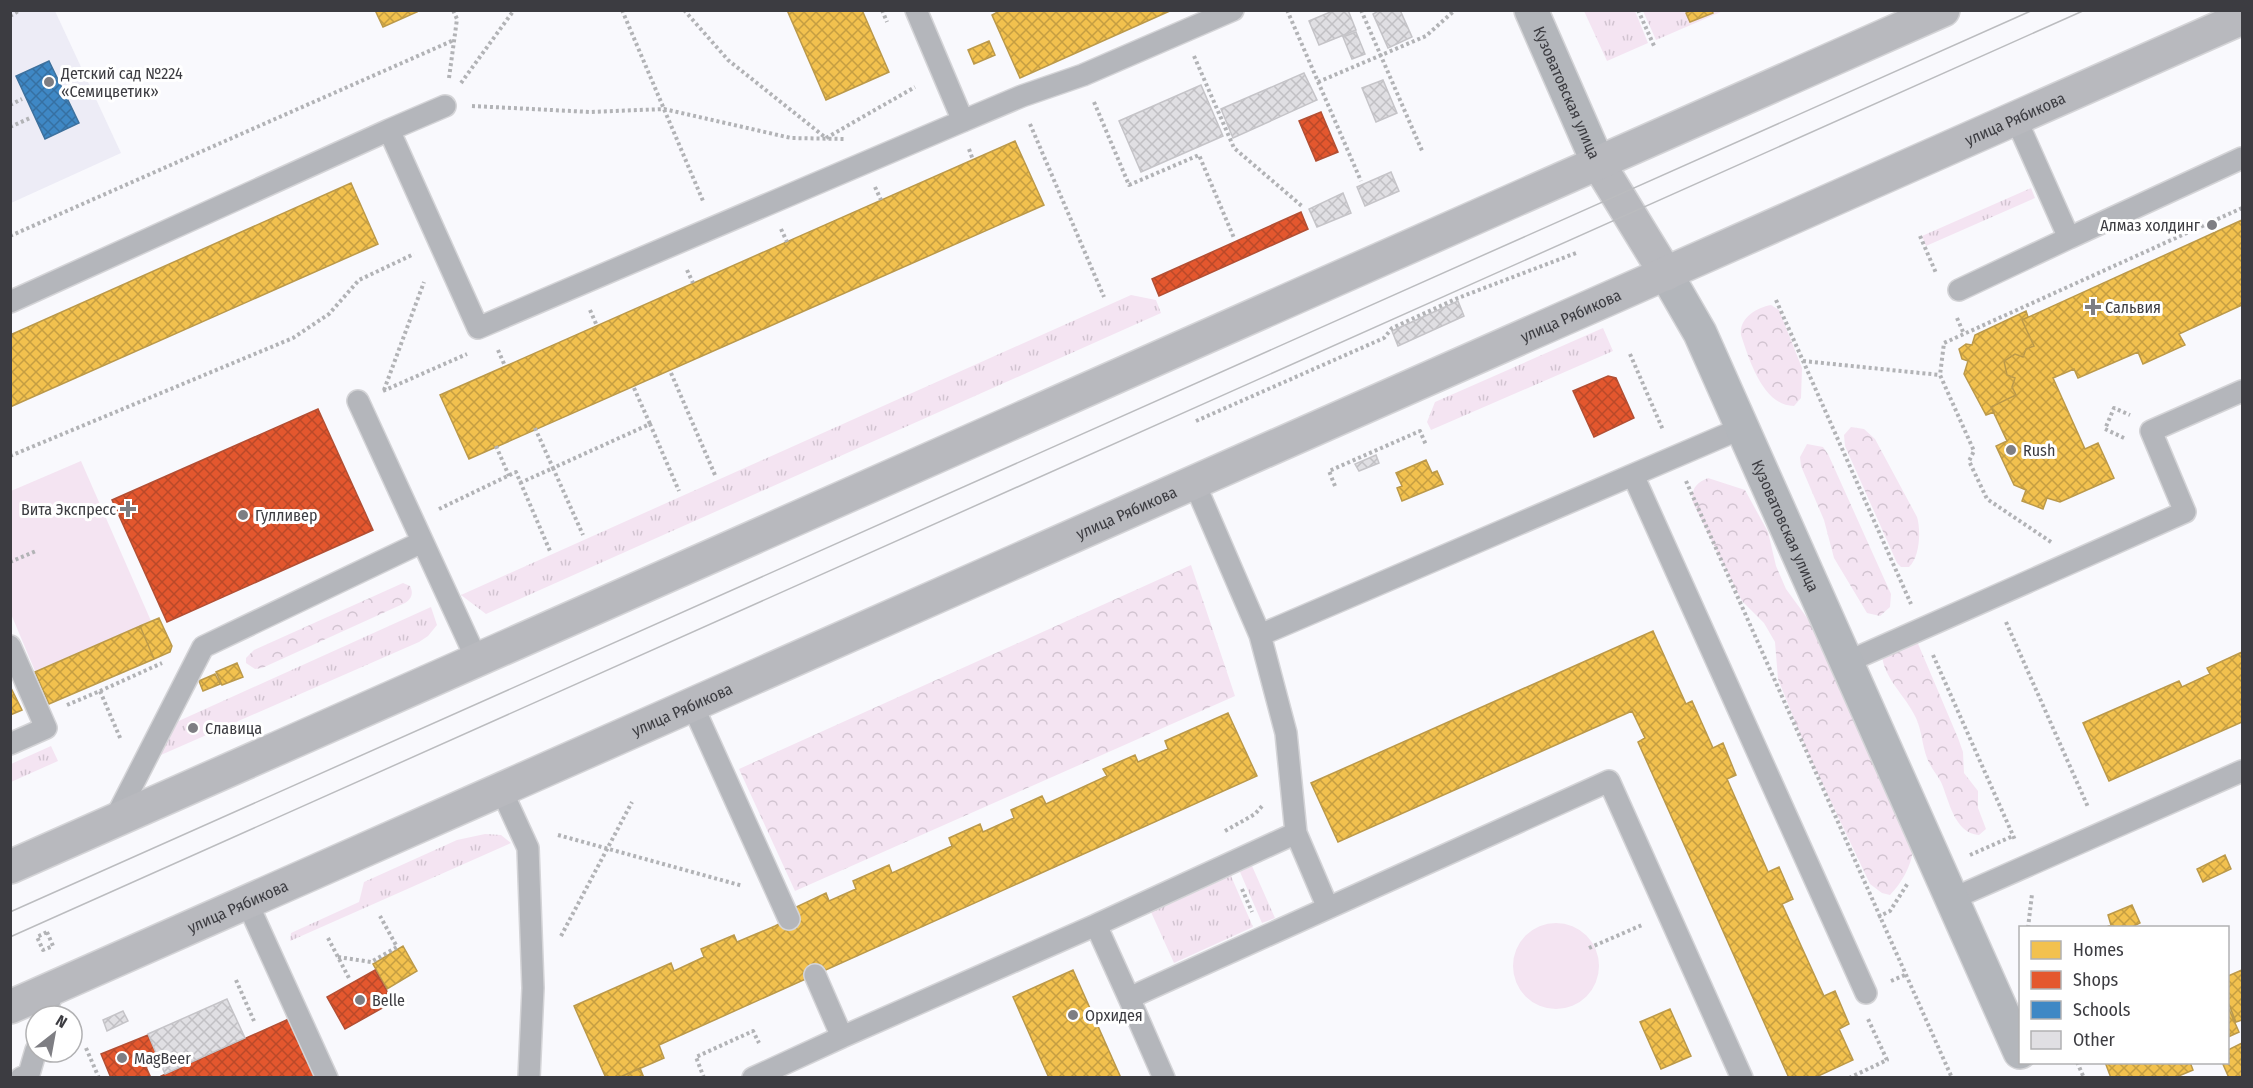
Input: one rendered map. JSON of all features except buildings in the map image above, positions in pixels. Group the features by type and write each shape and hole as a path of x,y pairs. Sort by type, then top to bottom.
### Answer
{"main road":[{"path":"10,867 1943,10"},
{"name":"улица Рябикова","path":"10,1006 50,1002 246,900 2242,18"},
{"name":"Кузоватовская улица","path":"1599,163 1666,274"}],"street":[{"name":"Кузоватовская улица","path":"1532,10 1599,163"},
{"name":"Кузоватовская улица","path":"1666,274 1700,333 2019,1050"}],"lane":[{"path":"916,10 963,121"},
{"path":"389,130 478,328 1022,96 1083,75 1233,10"},
{"path":"10,302 445,106"},
{"path":"2016,119 2069,238"},
{"path":"1959,290 2242,158"},
{"path":"1847,662 2186,512 2151,431 2242,391"},
{"path":"358,401 477,660"},
{"path":"1260,635 1742,428"},
{"path":"1633,475 1866,993"},
{"path":"1194,482 1260,635 1286,734 1296,833 1328,908"},
{"path":"114,820 202,647 422,542"},
{"path":"10,646 46,728 10,744"},
{"path":"692,704 789,919"},
{"path":"1953,899 2242,771"},
{"path":"1129,998 1609,781 1742,1077"},
{"path":"501,789 528,848 533,988 529,1077"},
{"path":"753,1077 1096,925 1296,833"},
{"path":"246,900 327,1077"},
{"path":"1096,925 1164,1077"},
{"path":"815,975 842,1037"},
{"path":"21,1077 29,1074 32,1064"}],"path":[{"path":"10,16 20,10"},
{"path":"445,106 457,19 453,10"},
{"path":"445,106 514,10"},
{"path":"622,10 714,227"},
{"path":"684,10 728,60 826,138"},
{"path":"1287,10 1360,181"},
{"path":"1361,10 1423,153"},
{"path":"1318,82 1426,36 1455,10"},
{"path":"1638,10 1655,48"},
{"path":"1184,32 1234,148 1303,207"},
{"path":"10,236 454,40"},
{"path":"1083,75 1129,185 1199,155 1234,238"},
{"path":"826,138 916,89"},
{"path":"10,105 22,99"},
{"path":"445,106 591,112 664,109 791,138 849,139"},
{"path":"10,127 30,118"},
{"path":"1027,118 1104,297"},
{"path":"2064,565 2056,545 1987,499 1969,461 1974,452 1940,375 1944,343 2242,208"},
{"path":"383,391 440,242"},
{"path":"10,456 293,338 329,314 359,280 440,242"},
{"path":"1196,421 1384,338 1392,328 1458,298 1576,253"},
{"path":"587,302 597,326"},
{"path":"494,342 505,366"},
{"path":"358,401 475,350"},
{"path":"1630,354 1952,1077"},
{"path":"1802,361 1940,375"},
{"path":"671,373 715,475"},
{"path":"634,388 679,491"},
{"path":"520,483 650,424"},
{"path":"535,428 583,536"},
{"path":"1335,486 1329,471 1420,431 1426,445"},
{"path":"496,446 509,476"},
{"path":"412,522 516,472 550,550"},
{"path":"10,562 36,551"},
{"path":"1994,596 2088,809"},
{"path":"57,709 172,659"},
{"path":"99,691 121,740"},
{"path":"1215,837 1256,814 1267,801"},
{"path":"560,938 632,802"},
{"path":"558,835 779,895"},
{"path":"1231,863 1264,938"},
{"path":"1589,948 1668,913"},
{"path":"338,957 371,962 397,947 380,916"},
{"path":"47,932 53,946 43,950 37,937 47,932"},
{"path":"328,938 350,981"},
{"path":"236,980 254,1021"},
{"path":"704,1077 696,1057 753,1031 761,1047"},
{"path":"86,1048 99,1077"}],"shaded area":[{"name":"Детский сад №224 «Семицветик»","path":"10,11 55,11 121,153 11,203"}],"green space":[{"path":"1584,11 1635,11 1648,43 1607,61"},
{"path":"1643,11 1723,11 1656,40"},
{"path":"2031,188 2035,198 1926,246 1922,236"},
{"path":"1131,295 1156,300 1161,313 486,614 461,595"},
{"path":"1771,305 1779,310 1802,368 1801,398 1794,406 1783,404 1766,390 1753,368 1741,335 1743,324 1750,315"},
{"path":"1603,328 1613,351 1431,430 1427,422 1435,402"},
{"path":"1851,427 1864,429 1875,439 1917,517 1919,543 1913,563 1909,567 1901,567 1897,563 1845,446 1844,435"},
{"path":"1807,444 1823,447 1828,454 1891,594 1890,607 1880,616 1867,613 1834,558 1824,520 1801,466 1800,457"},
{"path":"81,461 151,621 35,671 11,614 11,491"},
{"path":"1708,478 1745,490 1768,532 1776,566 1786,589 1832,652 1913,849 1905,874 1890,895 1882,893 1870,884 1807,751 1778,679 1775,642 1764,623 1742,601 1693,503 1695,487"},
{"path":"1191,565 1235,696 795,891 739,769"},
{"path":"403,583 410,586 412,591 405,603 262,668 255,669 246,663 246,658 254,650"},
{"path":"431,607 437,625 428,636 419,642 154,758 172,724"},
{"path":"1916,639 1958,738 1963,752 1964,773 1978,791 1978,808 1986,829 1979,835 1971,833 1958,822 1941,782 1927,758 1916,718 1883,663 1882,654"},
{"path":"51,746 58,761 11,782 11,764"},
{"path":"485,834 501,835 511,843 290,941 291,933 359,902 364,882 457,840"},
{"path":"1252,866 1275,918 1262,923 1240,872"},
{"path":"1231,876 1253,927 1174,963 1151,912"},
{"path":"1556,923 1580,930 1592,942 1599,966 1592,990 1580,1002 1556,1009 1532,1002 1520,990 1513,966 1520,942 1532,930"}],"tram line":[{"path":"10,912 2033,10"},
{"path":"10,937 2085,10"}],"place":[{"name":"Детский сад №224 «Семицветик»","path":"49,82"},
{"name":"Алмаз холдинг","path":"2212,225"},
{"name":"Сальвия","path":"2093,307"},
{"name":"Rush","path":"2011,450"},
{"name":"Вита Экспресс","path":"128,509"},
{"name":"Гулливер","path":"243,515"},
{"name":"Славица","path":"193,728"},
{"name":"Belle","path":"360,1000"},
{"name":"Орхидея","path":"1073,1015"},
{"name":"MagBeer","path":"122,1058"}]}
